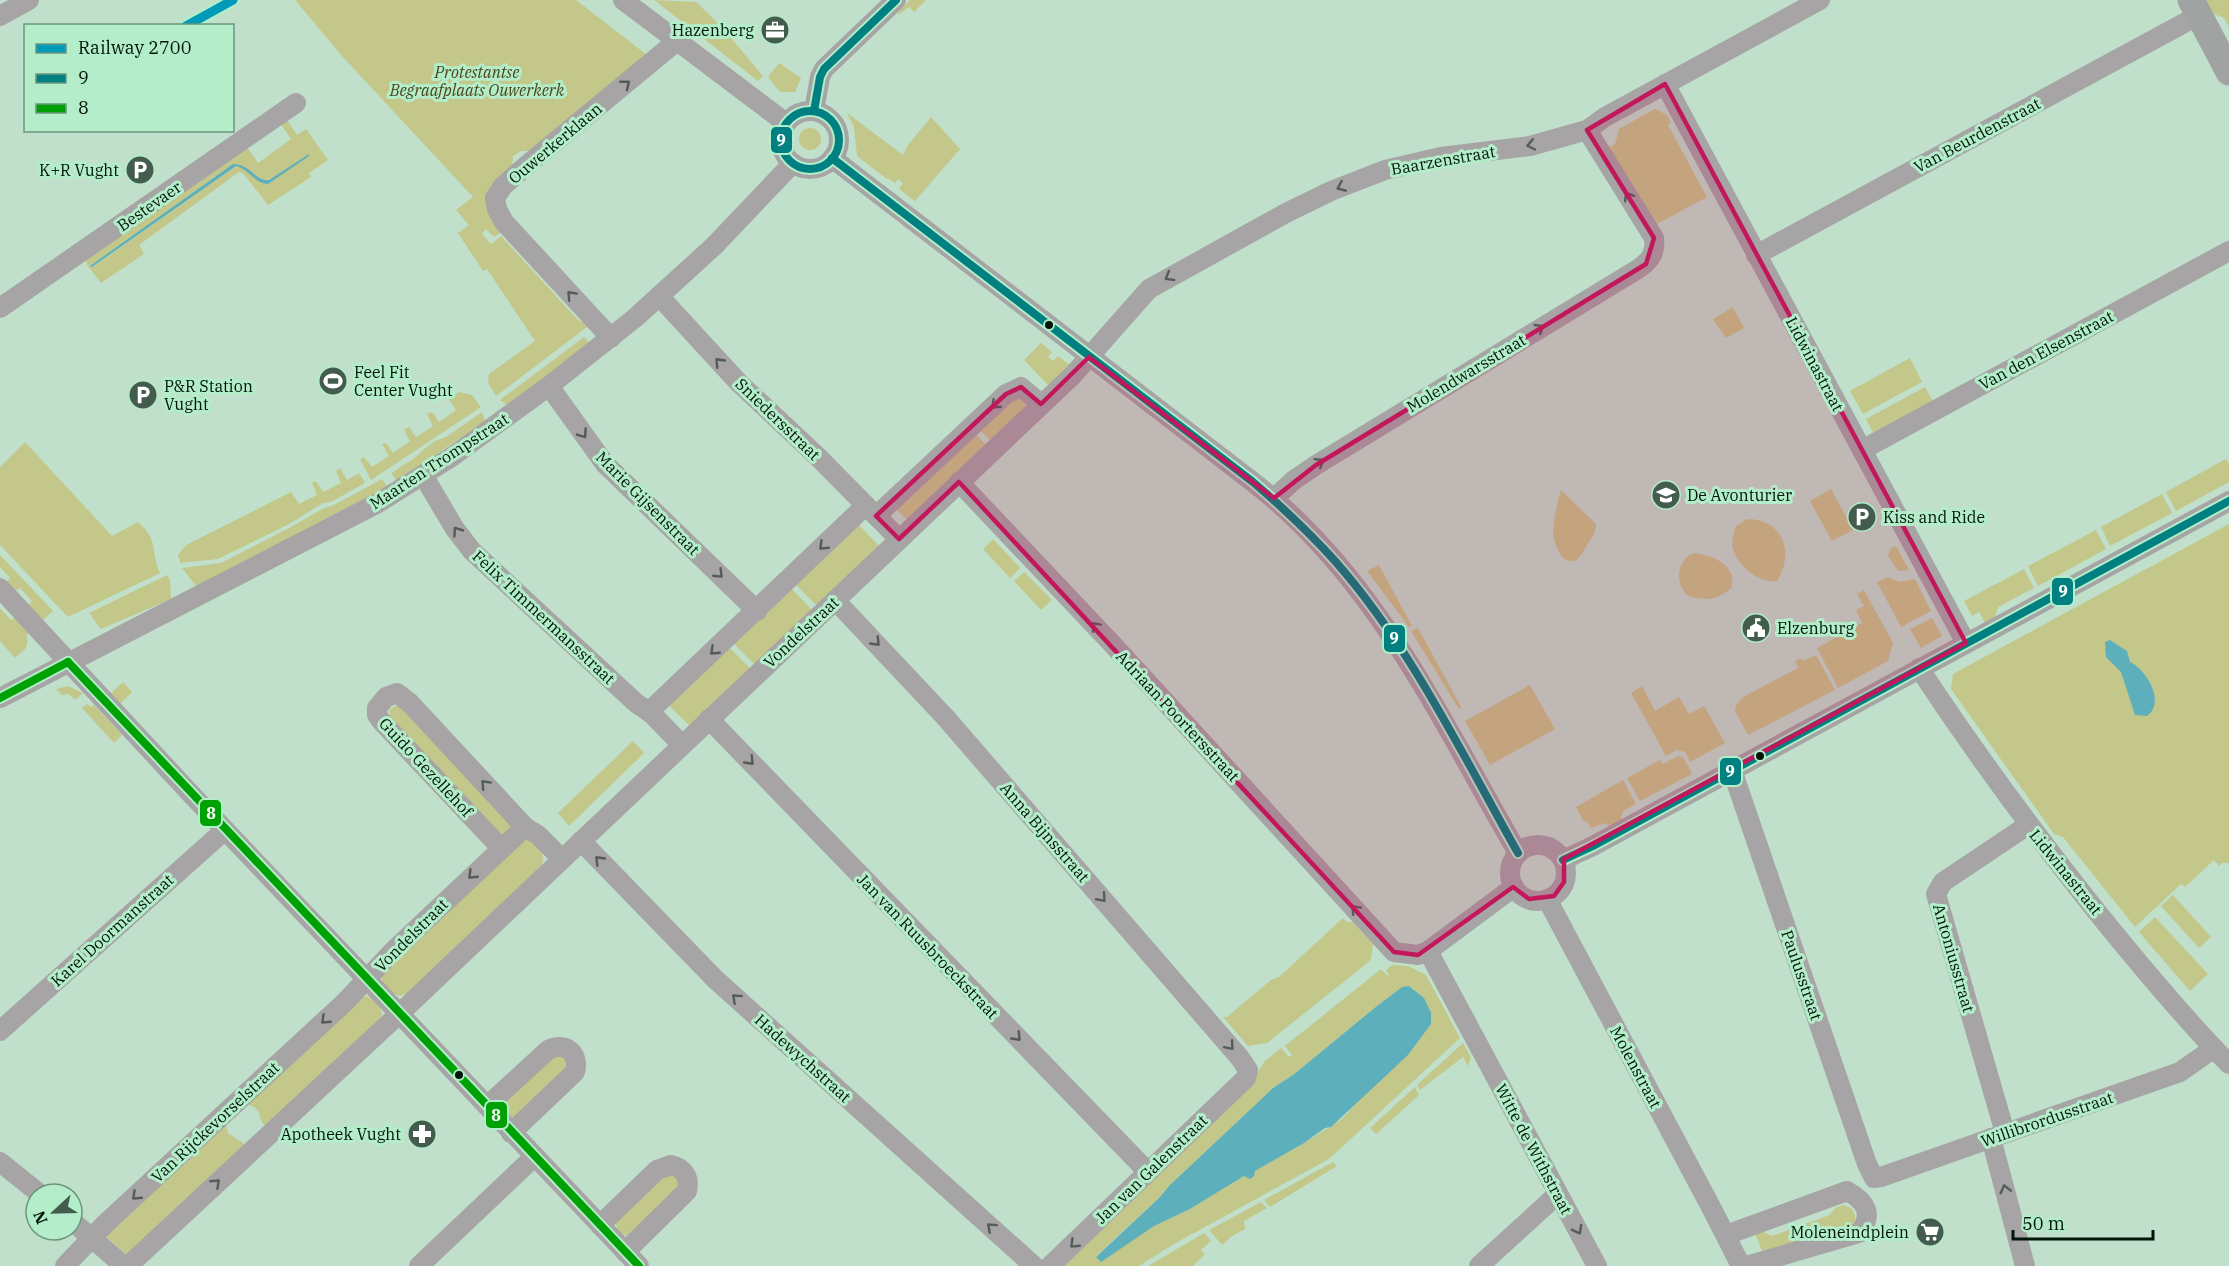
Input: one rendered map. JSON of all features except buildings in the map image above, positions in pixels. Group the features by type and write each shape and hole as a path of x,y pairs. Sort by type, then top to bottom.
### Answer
{"main road":[{"path":"2195,8 2229,72"}],"street":[{"path":"2,10 29,0"},
{"path":"623,0 786,123"},
{"path":"814,111 820,77 824,69 896,0"},
{"name":"Baarzenstraat","path":"1089,357 1149,289 1257,228 1331,191 1386,170 1441,157 1530,146 1587,130 1605,117 1821,0"},
{"name":"Van Beurdenstraat","path":"1756,255 2195,8"},
{"name":"Ouwerkerklaan","path":"611,338 504,222 496,209 495,198 503,186 527,165 677,41"},
{"name":"Lidwinastraat","path":"1665,84 1966,643"},
{"name":"Bestevaer","path":"0,308 296,103"},
{"path":"814,111 826,115 833,122 839,140 837,149 826,164 810,169 793,163 783,149 781,140 786,123 793,116 801,112 814,111"},
{"name":"Molendwarsstraat","path":"1274,498 1316,465 1646,264 1652,258 1655,247 1654,238 1587,130"},
{"path":"832,158 1274,498 1295,517 1334,559 1389,632 1446,723 1518,853"},
{"name":"Maarten Trompstraat","path":"0,699 330,528 397,492 423,475 549,386 611,338 722,238 793,163"},
{"name":"Van den Elsenstraat","path":"1862,450 2229,251"},
{"name":"Sniedersstraat","path":"659,296 739,383 899,539"},
{"name":"Vondelstraat","path":"399,1014 1089,357"},
{"name":"Marie Gijsenstraat","path":"549,386 601,459 618,478 757,610"},
{"path":"652,714 656,705 757,610 1006,394 1021,387 1041,404"},
{"name":"Felix Timmermansstraat","path":"423,475 455,529 472,551 636,703 652,714 682,745"},
{"name":"Adriaan Poortersstraat","path":"959,482 1394,952 1418,955 1428,951"},
{"path":"1563,860 1593,846 2229,501"},
{"path":"0,588 225,830 632,1259 687,1191 687,1177 684,1171 671,1165 657,1170 600,1225"},
{"name":"Anna Bijnsstraat","path":"835,600 949,721 1248,1070"},
{"name":"Lidwinastraat","path":"1919,668 2028,825 2123,943 2229,1064"},
{"name":"Guido Gezellehof","path":"501,848 382,722 377,715 377,708 386,697 397,693 410,703 525,827"},
{"name":"Jan van Ruusbroeckstraat","path":"709,719 1148,1172"},
{"name":"Paulusstraat","path":"1732,770 1867,1164 1874,1178"},
{"name":"Antoniusstraat","path":"1998,1136 1936,894 1943,882 2028,825"},
{"path":"525,827 538,835 562,859"},
{"name":"Vondelstraat","path":"366,979 525,827"},
{"name":"Karel Doormanstraat","path":"0,1031 225,830"},
{"name":"Hadewychstraat","path":"580,841 715,979 1034,1266"},
{"path":"1547,846 1563,860 1566,874 1564,882 1560,890 1547,899 1529,899 1514,886 1510,874 1511,866 1518,853 1528,847 1547,846"},
{"path":"1428,951 1514,886"},
{"name":"Molenstraat","path":"1547,899 1741,1266"},
{"name":"Witte de Withstraat","path":"1428,951 1597,1266"},
{"name":"Van Rijckevorselstraat","path":"65,1266 91,1238 345,1002 366,979"},
{"path":"84,1232 126,1266 399,1014"},
{"path":"487,1106 548,1050 555,1047 570,1050 577,1064 575,1072 512,1133"},
{"name":"Willibrordusstraat","path":"1874,1178 1881,1178 2180,1072 2214,1048"},
{"name":"Jan van Galenstraat","path":"1050,1266 1246,1078 1248,1070"},
{"path":"1998,1136 2025,1266"},
{"path":"419,1266 534,1157"},
{"path":"0,1162 25,1182"},
{"path":"1726,1235 1847,1191 1860,1198 1866,1210 1866,1224 1859,1233 1746,1266"},
{"path":"1479,1266 1558,1194"}],"highlighted area":[{"path":"1665,84 1966,643 1564,859 1564,882 1554,896 1529,899 1513,887 1418,955 1394,952 959,482 899,539 876,516 1006,394 1021,387 1041,404 1089,357 1274,498 1316,465 1646,264 1654,238 1587,130"}],"green space":[{"name":"Protestantse Begraafplaats Ouwerkerk","path":"295,0 576,0 647,55 529,151 521,151 513,156 512,164 517,161 493,189 501,227 500,233 494,237 486,229 482,234 491,244 501,236 579,321 591,324 496,396 488,383 489,374 535,341 487,269 483,271 458,233 469,225 456,210 473,197 341,55"},
{"path":"654,0 696,2 721,26 763,76 758,81"},
{"path":"910,0 926,0 914,12 909,7 898,15 899,11"},
{"path":"2206,0 2229,0 2229,27 2224,18 2214,14"},
{"path":"779,63 801,78 795,92 780,92 768,77"},
{"path":"1655,109 1667,115 1671,123 1668,125 1707,197 1655,225 1606,149 1615,144 1619,129"},
{"path":"847,113 903,155 908,145 931,117 960,149 915,201 899,189 903,183 898,179 895,183 887,179 857,156 854,127"},
{"path":"285,117 297,135 306,129 328,160 309,173 311,177 268,205 243,173 239,172 139,245 144,254 101,283 87,265 85,257 245,144 258,163 291,139 279,121","holes":["233,164 263,179 274,178 268,184 236,166 93,267 90,266"]},
{"path":"810,128 818,131 821,139 818,147 810,150 802,147 799,139 802,131"},
{"path":"1733,307 1744,328 1726,338 1713,319"},
{"path":"584,337 590,344 507,405 500,400"},
{"path":"1041,343 1052,352 1048,357 1053,361 1058,356 1070,365 1049,386 1024,360"},
{"path":"1910,358 1922,382 1863,414 1850,391"},
{"path":"1925,387 1933,401 1873,433 1866,419"},
{"path":"459,392 472,395 481,407 371,480 360,459 364,457 372,467 389,456 382,444 386,443 393,453 410,441 404,430 409,427 416,437 433,426 427,414 432,412 439,422 456,410 449,399"},
{"path":"1017,396 1026,403 1024,410 991,441 979,429"},
{"path":"482,412 485,421 397,481 391,473 432,443 446,437"},
{"path":"975,433 986,445 907,520 896,509"},
{"path":"25,442 112,536 138,522 152,541 160,573 68,617 0,545 0,467"},
{"path":"2226,459 2229,464 2229,482 2176,511 2166,492"},
{"path":"340,468 347,480 359,473 365,483 218,559 180,563 178,555 186,545 291,492 299,504 317,495 312,483 316,481 323,492 341,483 336,471"},
{"path":"382,479 387,486 369,497 196,586 182,568 221,563"},
{"path":"1831,489 1853,530 1832,541 1810,501"},
{"path":"1561,490 1596,524 1593,535 1581,555 1571,561 1562,557 1553,535"},
{"path":"2162,494 2172,513 2110,546 2101,527"},
{"path":"1747,519 1769,525 1777,531 1782,540 1785,560 1777,581 1756,577 1739,562 1732,543 1734,532 1736,526"},
{"path":"2229,524 2229,863 2222,863 2219,866 2214,860 2185,887 2181,884 2135,927 2063,837 2054,834 1951,689 1953,674"},
{"path":"859,525 879,546 817,606 795,584"},
{"path":"2096,530 2106,549 2038,586 2028,566"},
{"path":"993,539 1020,568 1010,578 983,549"},
{"path":"1896,546 1909,570 1898,571 1888,556 1891,548"},
{"path":"1695,553 1717,559 1728,568 1732,581 1731,589 1711,599 1691,597 1684,592 1679,573 1684,560"},
{"path":"0,555 53,611 42,621 28,605 32,601 20,588 15,591 7,581 10,578 0,567"},
{"path":"1379,565 1412,626 1409,627 1367,571"},
{"path":"2024,569 2034,588 1998,607 1995,617 1985,623 1979,612 1972,616 1964,601"},
{"path":"1024,572 1052,600 1041,610 1014,581"},
{"path":"167,575 170,580 171,599 101,629 89,613"},
{"path":"1888,577 1899,582 1915,579 1931,611 1901,627 1877,582"},
{"path":"791,588 812,610 755,665 733,643"},
{"path":"1864,590 1893,643 1888,661 1838,688 1817,648 1862,623 1856,610 1864,606 1857,594"},
{"path":"0,608 11,620 15,618 29,633 26,636 27,646 15,658 0,641"},
{"path":"1932,618 1942,636 1921,648 1910,629"},
{"path":"1418,628 1461,707 1459,709 1411,631"},
{"path":"729,647 751,669 690,726 668,705"},
{"path":"1816,655 1835,690 1748,735 1735,711 1736,705 1743,697 1798,668 1795,661 1801,658 1803,661"},
{"path":"123,682 132,692 120,704 109,695"},
{"path":"1530,685 1555,729 1490,765 1465,721"},
{"path":"68,686 83,693 75,700 69,694 62,695 56,689"},
{"path":"1642,686 1655,711 1679,697 1689,714 1704,706 1725,743 1690,762 1685,752 1677,750 1666,756 1631,693"},
{"path":"87,704 91,707 94,705 122,735 114,743 82,708"},
{"path":"396,706 404,708 514,826 500,837 391,721 389,710"},
{"path":"633,741 644,753 569,826 558,813"},
{"path":"1678,756 1683,757 1692,774 1640,801 1627,778 1660,760 1663,764"},
{"path":"1623,780 1636,804 1623,811 1620,822 1608,827 1606,823 1591,828 1587,821 1584,822 1576,807"},
{"path":"528,840 536,843 541,849 542,865 410,992 400,996 393,993 383,982 381,975 521,841"},
{"path":"2173,895 2211,937 2199,948 2161,906"},
{"path":"2155,917 2208,974 2190,991 2139,932"},
{"path":"1343,918 1347,922 1353,922 1373,944 1371,960 1267,1043 1248,1046 1223,1017 1227,1017 1271,980 1279,977"},
{"path":"1392,965 1408,966 1426,975 1460,1038 1329,1159 1174,1244 1139,1266 1060,1266 1257,1074 1264,1062 1281,1048 1289,1057 1292,1055 1285,1046 1381,969 1388,976 1386,970","holes":["1409,986 1414,989 1431,1024 1408,1055 1365,1093 1342,1119 1255,1171 1254,1176 1250,1178 1244,1176 1190,1209 1153,1226 1100,1262 1096,1256 1273,1088 1293,1075 1402,987"]},
{"path":"364,996 376,1003 382,1016 266,1127 256,1108 247,1104"},
{"path":"1463,1043 1471,1058 1468,1066 1463,1057 1420,1090 1417,1085"},
{"path":"562,1054 571,1066 514,1119 508,1115 503,1105 549,1057"},
{"path":"1415,1087 1419,1095 1376,1134 1370,1128"},
{"path":"226,1125 228,1133 246,1145 130,1252 126,1254 104,1235"},
{"path":"1333,1162 1337,1166 1270,1207 1264,1200"},
{"path":"670,1171 683,1184 631,1236 619,1232 615,1222"},
{"path":"1261,1202 1267,1208 1244,1221 1245,1229 1222,1245 1209,1230"},
{"path":"1843,1205 1851,1208 1854,1213 1855,1220 1851,1227 1762,1251 1755,1233 1761,1231 1772,1236 1830,1215 1835,1208"},
{"path":"1204,1233 1211,1241 1201,1250 1205,1254 1193,1266 1148,1266"}],"water":[{"path":"309,154 268,184 259,182 245,170 236,166 92,267 90,266 233,164 244,167 264,180 269,180"},
{"path":"2110,640 2127,651 2130,662 2142,672 2152,687 2155,703 2147,716 2135,715 2121,672 2106,657 2105,642"},
{"path":"1409,986 1424,998 1431,1013 1431,1024 1408,1055 1331,1127 1325,1128 1255,1171 1254,1176 1250,1179 1244,1176 1190,1209 1154,1226 1101,1262 1096,1257 1273,1088 1293,1075 1402,987"}],"rail line":[{"name":"2700","path":"190,24 233,0"}],"transit line":[{"name":"9","path":"814,111 820,77 824,69 896,0"},
{"name":"9","path":"810,111 821,113 834,124 839,140 837,151 826,164 810,169 799,167 786,156 781,140 783,129 794,116 810,111"},
{"name":"9","path":"832,158 1253,482 1315,540 1362,594 1412,665 1518,853"},
{"name":"9","path":"1563,860 1593,846 2229,501"},
{"name":"8","path":"68,662 639,1266"},
{"name":"8","path":"0,698 68,662"}],"place":[{"name":"Hazenberg","path":"775,30"},
{"name":"K+R Vught","path":"140,170"},
{"name":"Feel Fit Center Vught","path":"333,381"},
{"name":"P&R Station Vught","path":"143,395"},
{"name":"De Avonturier","path":"1666,495"},
{"name":"Kiss and Ride","path":"1862,517"},
{"name":"Elzenburg","path":"1756,628"},
{"name":"Apotheek Vught","path":"422,1134"},
{"name":"Moleneindplein","path":"1930,1232"}]}
